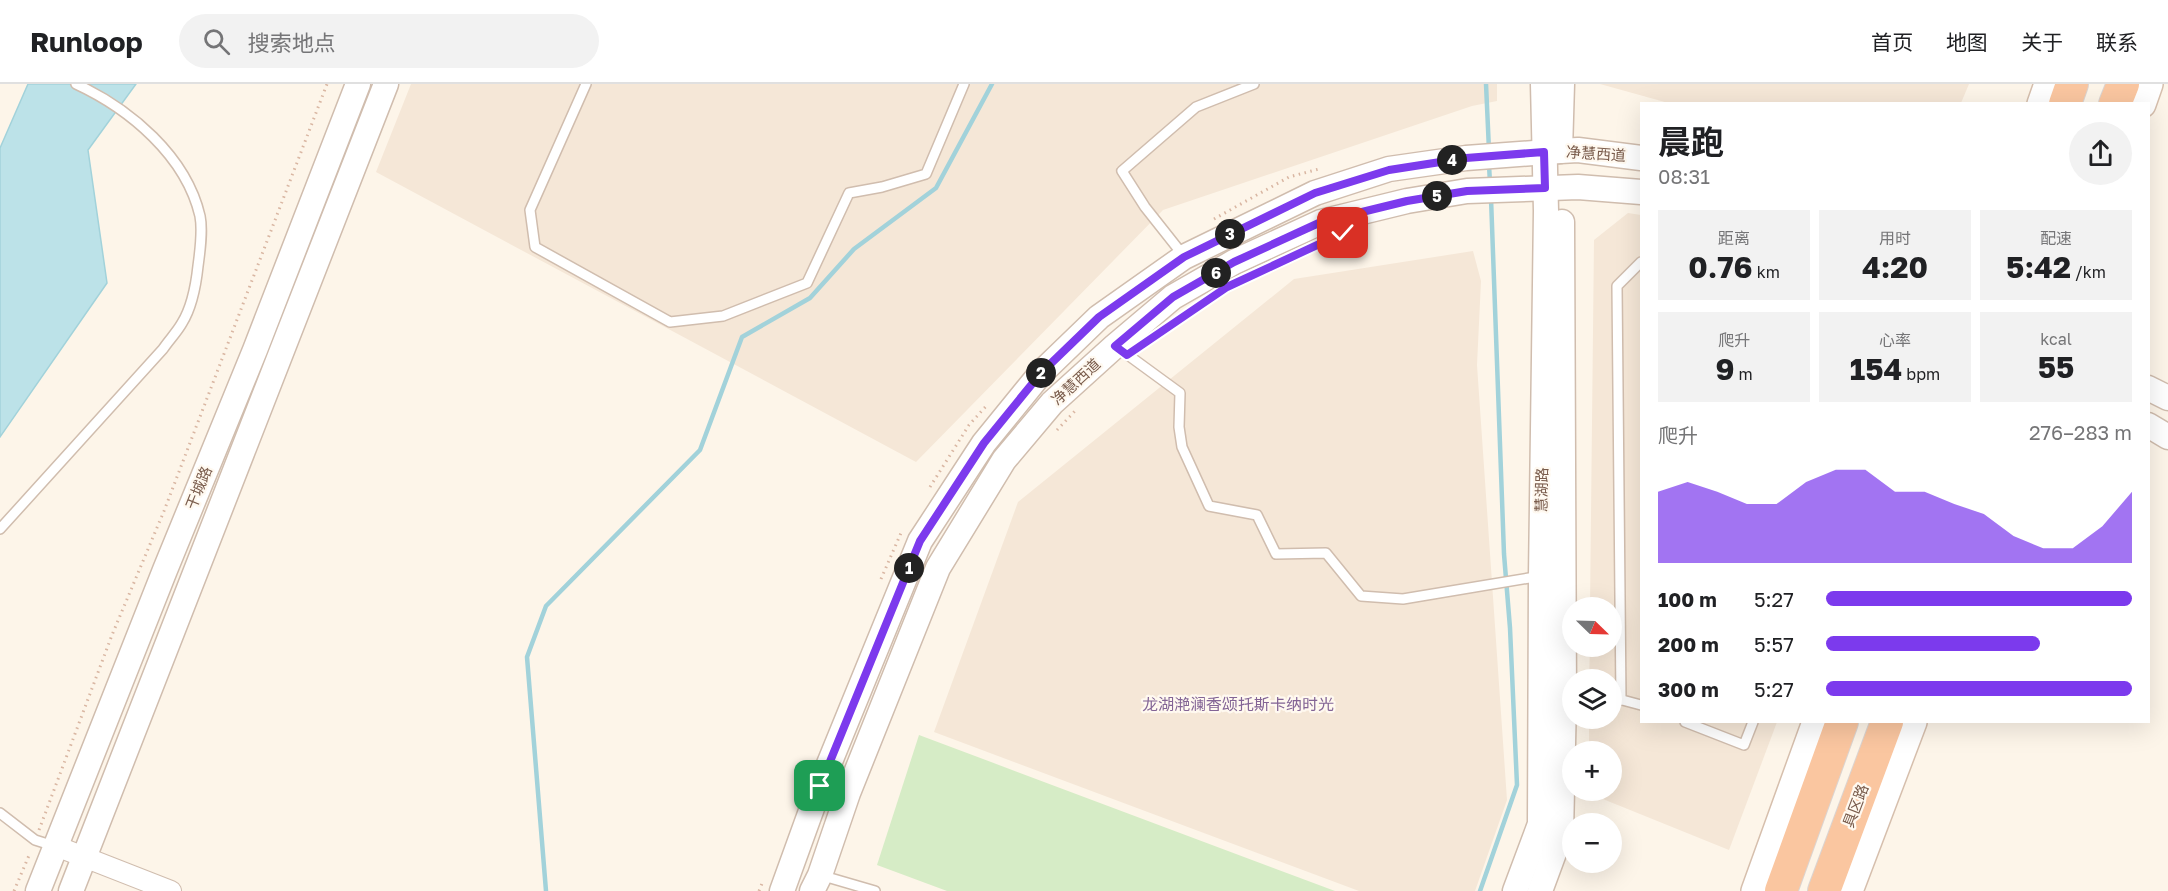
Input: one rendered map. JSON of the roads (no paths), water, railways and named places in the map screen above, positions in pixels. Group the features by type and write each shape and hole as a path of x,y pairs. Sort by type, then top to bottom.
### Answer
{"highway":[{"path":"2066,102 2072,84"},
{"path":"2116,102 2122,84"},
{"path":"1780,891 1842,723"},
{"name":"具区路","path":"1824,891 1887,723"}],"main road":[{"path":"2042,102 2048,84"},
{"path":"2143,102 2149,84"},
{"path":"1755,891 1816,723"},
{"path":"1895,723 1898,761"},
{"path":"1849,891 1913,723"}],"street":[{"name":"干城路","path":"38,891 46,843 165,570 255,350 358,84"},
{"name":"干城路","path":"71,891 386,84"},
{"name":"慧湖路","path":"1543,84 1552,152 1567,669"},
{"name":"慧湖路","path":"1552,152 1562,84"},
{"name":"净慧西道","path":"782,891 820,786 920,541 984,443 1041,373 1099,317 1184,257 1315,193 1389,170 1466,158 1578,150 1640,158"},
{"name":"慧湖路","path":"1515,891 1540,824 1541,576 1553,187"},
{"name":"净慧西道","path":"816,883 848,793 938,568 1004,460 1052,403 1173,297 1234,262 1321,222 1407,201 1500,188 1578,187 1640,192"},
{"path":"2150,389 2168,398"},
{"path":"2150,426 2168,437"},
{"name":"慧湖路","path":"1540,891 1561,834 1566,729"},
{"path":"46,843 171,891"}],"lane":[{"path":"0,529 163,349 183,321 195,288 200,254 200,218 190,188 176,163 150,134 111,104 76,84"},
{"path":"586,84 530,210 535,247 670,322 723,316 807,283 849,193 882,187 926,174 964,84"},
{"path":"1184,257 1145,207 1122,171 1196,107 1254,84"},
{"path":"1621,669 1617,286 1640,263"},
{"path":"1115,346 1180,393 1179,427 1182,447 1209,506 1257,515 1276,554 1326,553 1361,596 1403,599 1541,576"},
{"path":"1622,700 1640,705"},
{"path":"1688,723 1744,745 1752,723"},
{"path":"0,813 46,843"},
{"path":"816,883 875,891"}],"water":[{"path":"28,84 136,84 88,150 107,283 0,437 0,148"}],"waterway":[{"path":"546,891 527,657 546,606 700,450 742,337 810,298 854,249 936,188 992,84"},
{"path":"1486,84 1489,150"},
{"path":"1489,165 1490,183"},
{"path":"1480,891 1517,785 1510,628 1504,554 1491,198"}],"district":[{"name":"龙湖滟澜香颂托斯卡纳时光","path":"1238,704"}]}
